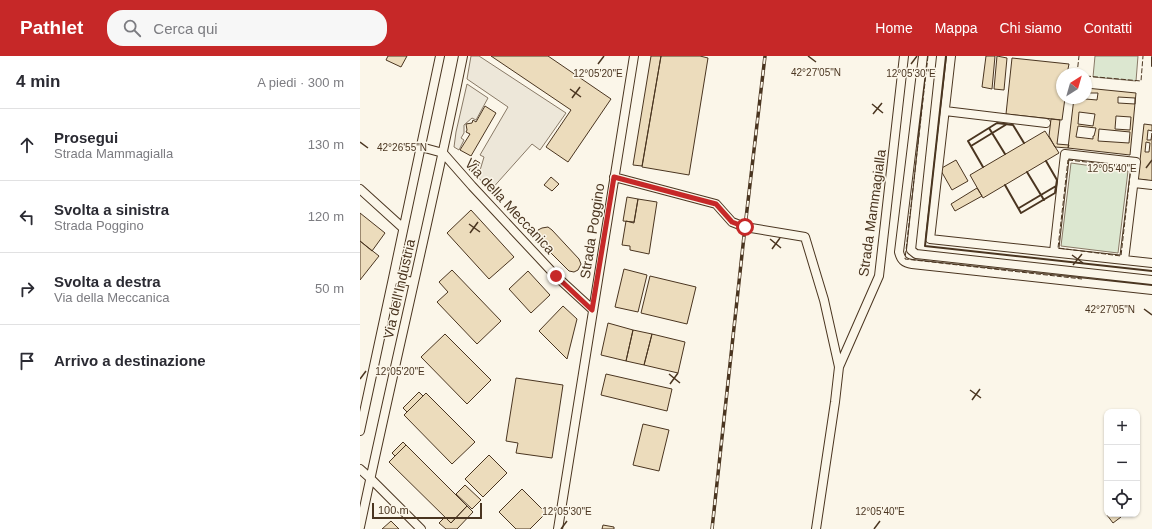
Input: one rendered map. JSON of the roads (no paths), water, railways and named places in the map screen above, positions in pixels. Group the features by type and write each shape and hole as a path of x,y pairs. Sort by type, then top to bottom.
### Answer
{"street":[{"name":"Via dell'Industria","path":"360,431 394,278 403,228 440,56"},
{"name":"Via dell'Industria","path":"360,527 463,56"},
{"name":"Strada Poggino","path":"558,529 634,56"},
{"name":"Strada Mammagialla","path":"816,529 839,366 879,276 904,56"},
{"path":"924,56 899,252 900,259 905,263 912,264 1152,290"},
{"path":"932,56 911,250 916,254 1152,280"},
{"path":"951,56 930,239 1152,263"},
{"path":"945,112 1046,124"},
{"path":"420,147 443,153"},
{"name":"Via della Meccanica","path":"443,153 556,276 592,310"},
{"path":"1054,252 1065,154 1136,162 1124,260"},
{"name":"Strada Mammagialla","path":"614,177 716,204 732,222 745,227 805,238 824,300 839,366"},
{"path":"1134,184 1152,185"},
{"path":"360,189 403,228"},
{"path":"394,278 413,282"},
{"path":"360,468 421,529"}],"railway":[{"path":"712,529 765,56"}]}
